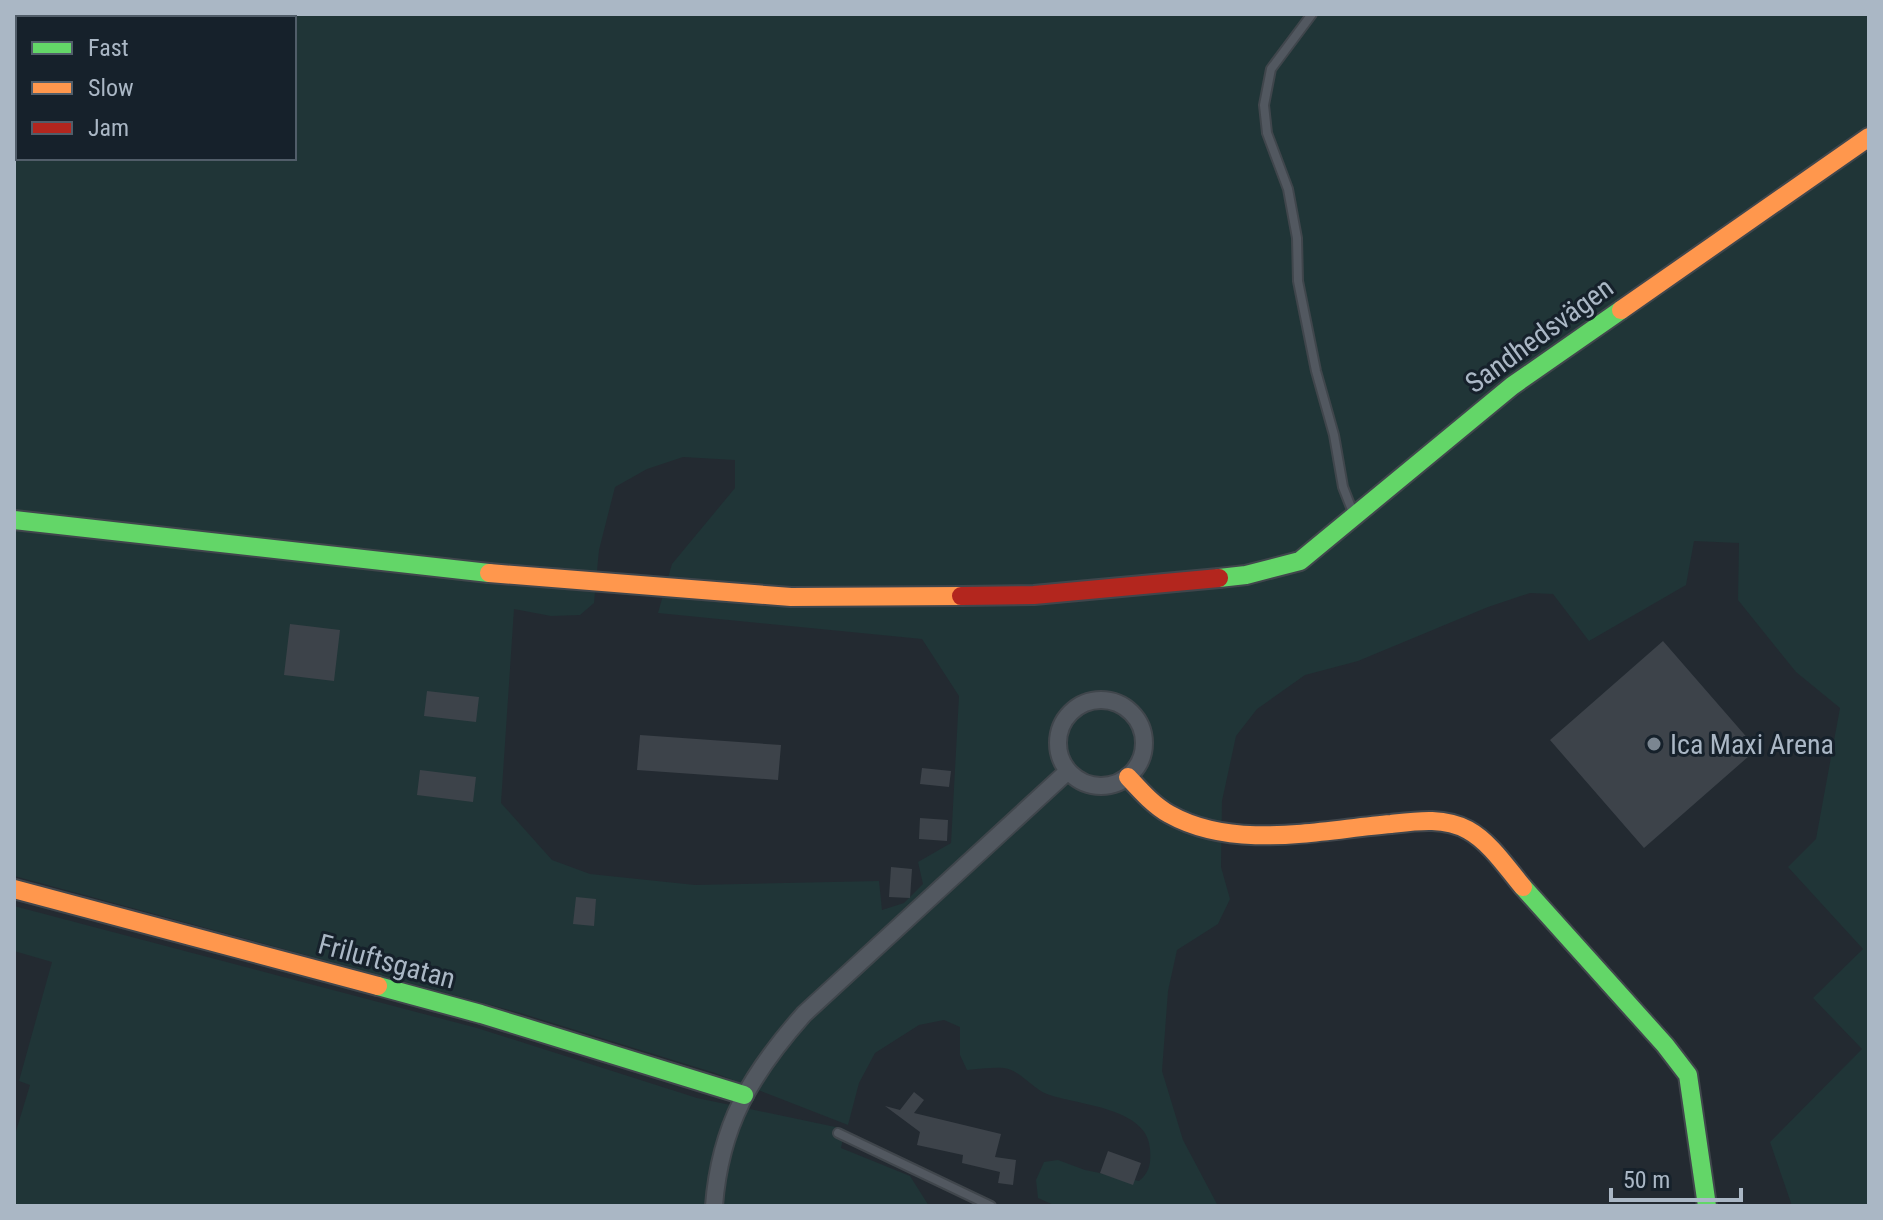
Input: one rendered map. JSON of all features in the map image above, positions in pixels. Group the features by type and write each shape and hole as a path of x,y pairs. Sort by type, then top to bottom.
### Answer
{"street":[{"name":"Sandhedsvägen","path":"14,520 535,578 791,597 1034,595 1246,575 1300,561 1497,397 1869,137"},
{"path":"1110,701 1134,715 1143,734 1143,754 1128,777 1110,786 1097,786 1078,780 1068,771 1061,759 1060,731 1076,709 1089,702 1110,701"},
{"path":"714,1206 716,1177 725,1139 757,1071 804,1014 1068,771"},
{"path":"1128,777 1154,804 1172,815 1215,829 1267,834 1434,820 1467,827 1665,1045 1688,1075 1707,1206"},
{"name":"Friluftsgatan","path":"14,889 481,1014 744,1095"}],"lane":[{"path":"1312,14 1271,69 1264,105 1267,133 1288,189 1297,238 1298,281 1316,371 1334,435 1343,487 1355,517"},
{"path":"838,1133 991,1206"}],"green space":[{"path":"14,14 1869,14 1869,1206 1792,1206 1770,1142 1862,1049 1813,998 1863,949 1788,867 1816,839 1840,708 1796,672 1738,600 1739,543 1694,541 1686,585 1589,641 1553,594 1530,593 1488,607 1358,661 1305,675 1257,709 1236,736 1222,801 1221,867 1230,899 1218,924 1177,950 1168,991 1162,1071 1183,1140 1218,1206 1056,1206 1038,1198 1036,1180 1044,1162 1058,1160 1085,1170 1139,1181 1148,1171 1150,1163 1146,1135 1137,1124 1124,1116 1047,1094 1010,1069 967,1070 960,1055 960,1027 944,1020 919,1025 875,1053 859,1083 848,1125 715,1073 520,1013 14,876","holes":["683,457 735,460 735,488 672,564 658,613 922,639 959,696 951,843 918,862 923,884 904,903 882,910 879,881 695,885 590,874 552,860 501,803 514,609 551,616 580,615 594,603 599,550 615,487 647,469"]},
{"path":"14,906 477,1028 697,1098 845,1129 841,1148 910,1176 929,1206 14,1206 14,1138 30,1085 19,1081 52,962 14,951"}],"building":[{"path":"290,624 340,630 334,681 284,675"},
{"name":"Ica Maxi Arena","path":"1663,641 1757,749 1644,848 1550,740"},
{"path":"427,691 479,697 476,722 424,716"},
{"path":"640,735 781,745 778,780 637,770"},
{"path":"922,768 951,771 949,787 920,784"},
{"path":"420,770 476,777 473,802 417,795"},
{"path":"920,818 948,820 947,841 919,839"},
{"path":"891,867 912,869 910,898 889,897"},
{"path":"576,897 596,899 594,926 573,924"},
{"path":"914,1092 924,1100 914,1113 1001,1134 995,1157 1016,1160 1013,1185 998,1183 1000,1172 962,1163 963,1155 917,1145 920,1132 885,1106 900,1110"},
{"path":"1108,1151 1141,1163 1133,1185 1100,1173"}],"traffic: fast":[{"path":"1219,578 1246,575 1300,561 1512,386 1621,310"},
{"path":"14,520 489,573"},
{"path":"1523,887 1665,1045 1688,1075 1707,1206"},
{"path":"378,986 481,1014 744,1095"}],"traffic: slow":[{"path":"1621,310 1869,137"},
{"path":"489,573 791,597 961,596"},
{"path":"1128,777 1152,802 1169,814 1221,832 1278,835 1420,821 1450,823 1484,841 1523,887"},
{"path":"14,889 378,986"}],"traffic: jam":[{"path":"961,596 1034,595 1219,578"}],"place":[{"name":"Ica Maxi Arena","path":"1654,744"}]}
